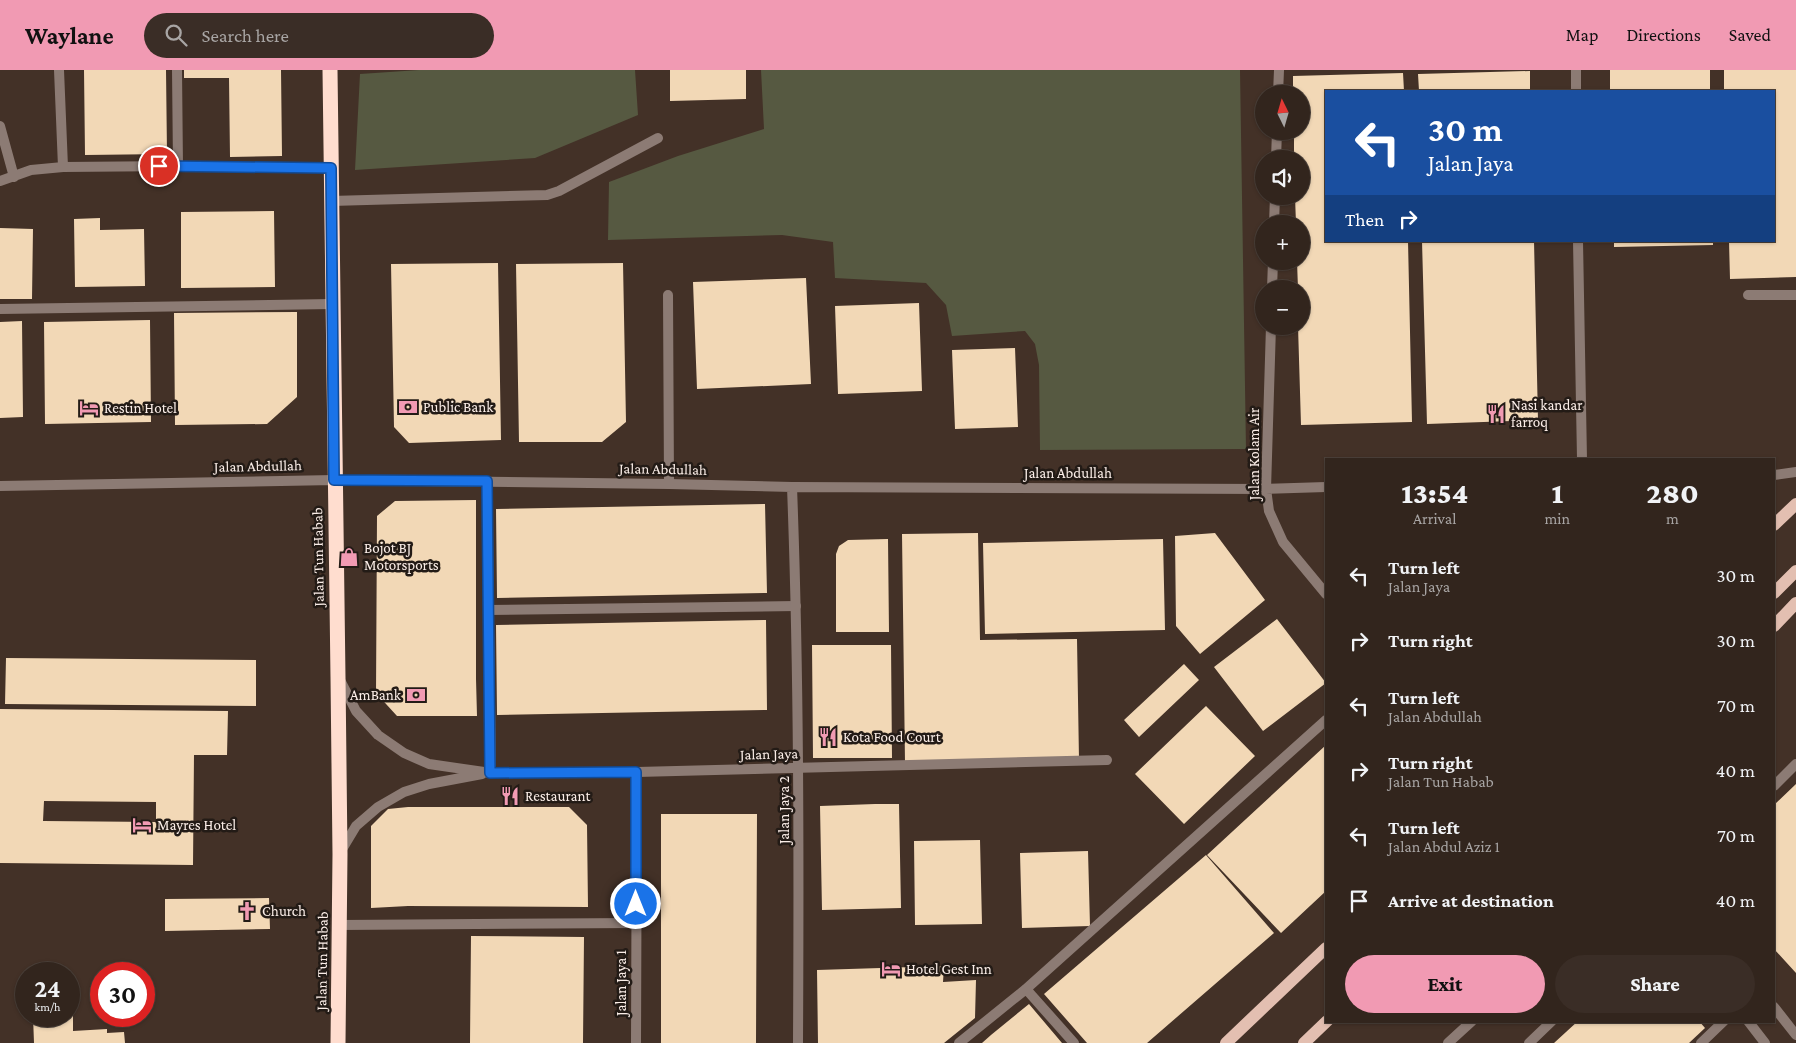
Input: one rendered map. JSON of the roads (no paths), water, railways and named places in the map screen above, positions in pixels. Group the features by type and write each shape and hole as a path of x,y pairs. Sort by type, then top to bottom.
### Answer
{"highway":[{"name":"Jalan Tun Habab","path":"330,70 340,854 338,1043"}],"main road":[{"path":"1775,524 1796,504"},
{"path":"1775,592 1796,571"},
{"path":"1775,625 1796,604"},
{"path":"1226,1043 1325,949"},
{"path":"1304,1043 1325,1023"}],"street":[{"path":"59,70 63,166"},
{"path":"177,70 178,166"},
{"path":"1278,85 1279,70"},
{"path":"1576,70 1576,90"},
{"path":"0,126 14,177"},
{"path":"331,201 547,195 559,191 658,138"},
{"path":"0,180 31,170 63,166 331,168"},
{"path":"1578,242 1582,458"},
{"path":"668,295 668,484"},
{"path":"1748,295 1796,295"},
{"path":"0,309 332,304"},
{"name":"Jalan Kolam Air","path":"1271,335 1266,489 1269,511 1283,542 1325,593"},
{"path":"1775,475 1796,472"},
{"name":"Jalan Abdullah","path":"0,486 334,480 792,487 1266,489 1325,487"},
{"path":"487,481 490,773"},
{"name":"Jalan Jaya 2","path":"792,487 799,768 798,1043"},
{"path":"488,610 796,606"},
{"name":"Jalan Jaya","path":"338,677 356,711 378,735 404,753 429,764 490,773 636,772 1108,760"},
{"path":"959,1043 1026,989 1325,721"},
{"path":"1775,785 1796,764"},
{"name":"Jalan Jaya 1","path":"636,772 636,1043"},
{"name":"Jalan Jaya","path":"340,854 356,826 378,807 404,792 429,784 490,773"},
{"path":"340,925 636,924"},
{"path":"1026,989 1074,1043"},
{"path":"1775,1008 1796,1035"},
{"path":"1448,1043 1470,1023"},
{"path":"1529,1043 1550,1023"},
{"path":"1701,1043 1722,1023"},
{"path":"1750,1023 1766,1043"}],"place":[{"name":"Public Bank","path":"408,407"},
{"name":"Restin Hotel","path":"89,408"},
{"name":"Nasi kandar farroq","path":"1496,414"},
{"name":"Bojot BJ Motorsports","path":"349,557"},
{"name":"AmBank","path":"416,695"},
{"name":"Kota Food Court","path":"828,737"},
{"name":"Restaurant","path":"510,796"},
{"name":"Mayres Hotel","path":"142,825"},
{"name":"Church","path":"247,911"},
{"name":"Hotel Gest Inn","path":"891,969"}]}
